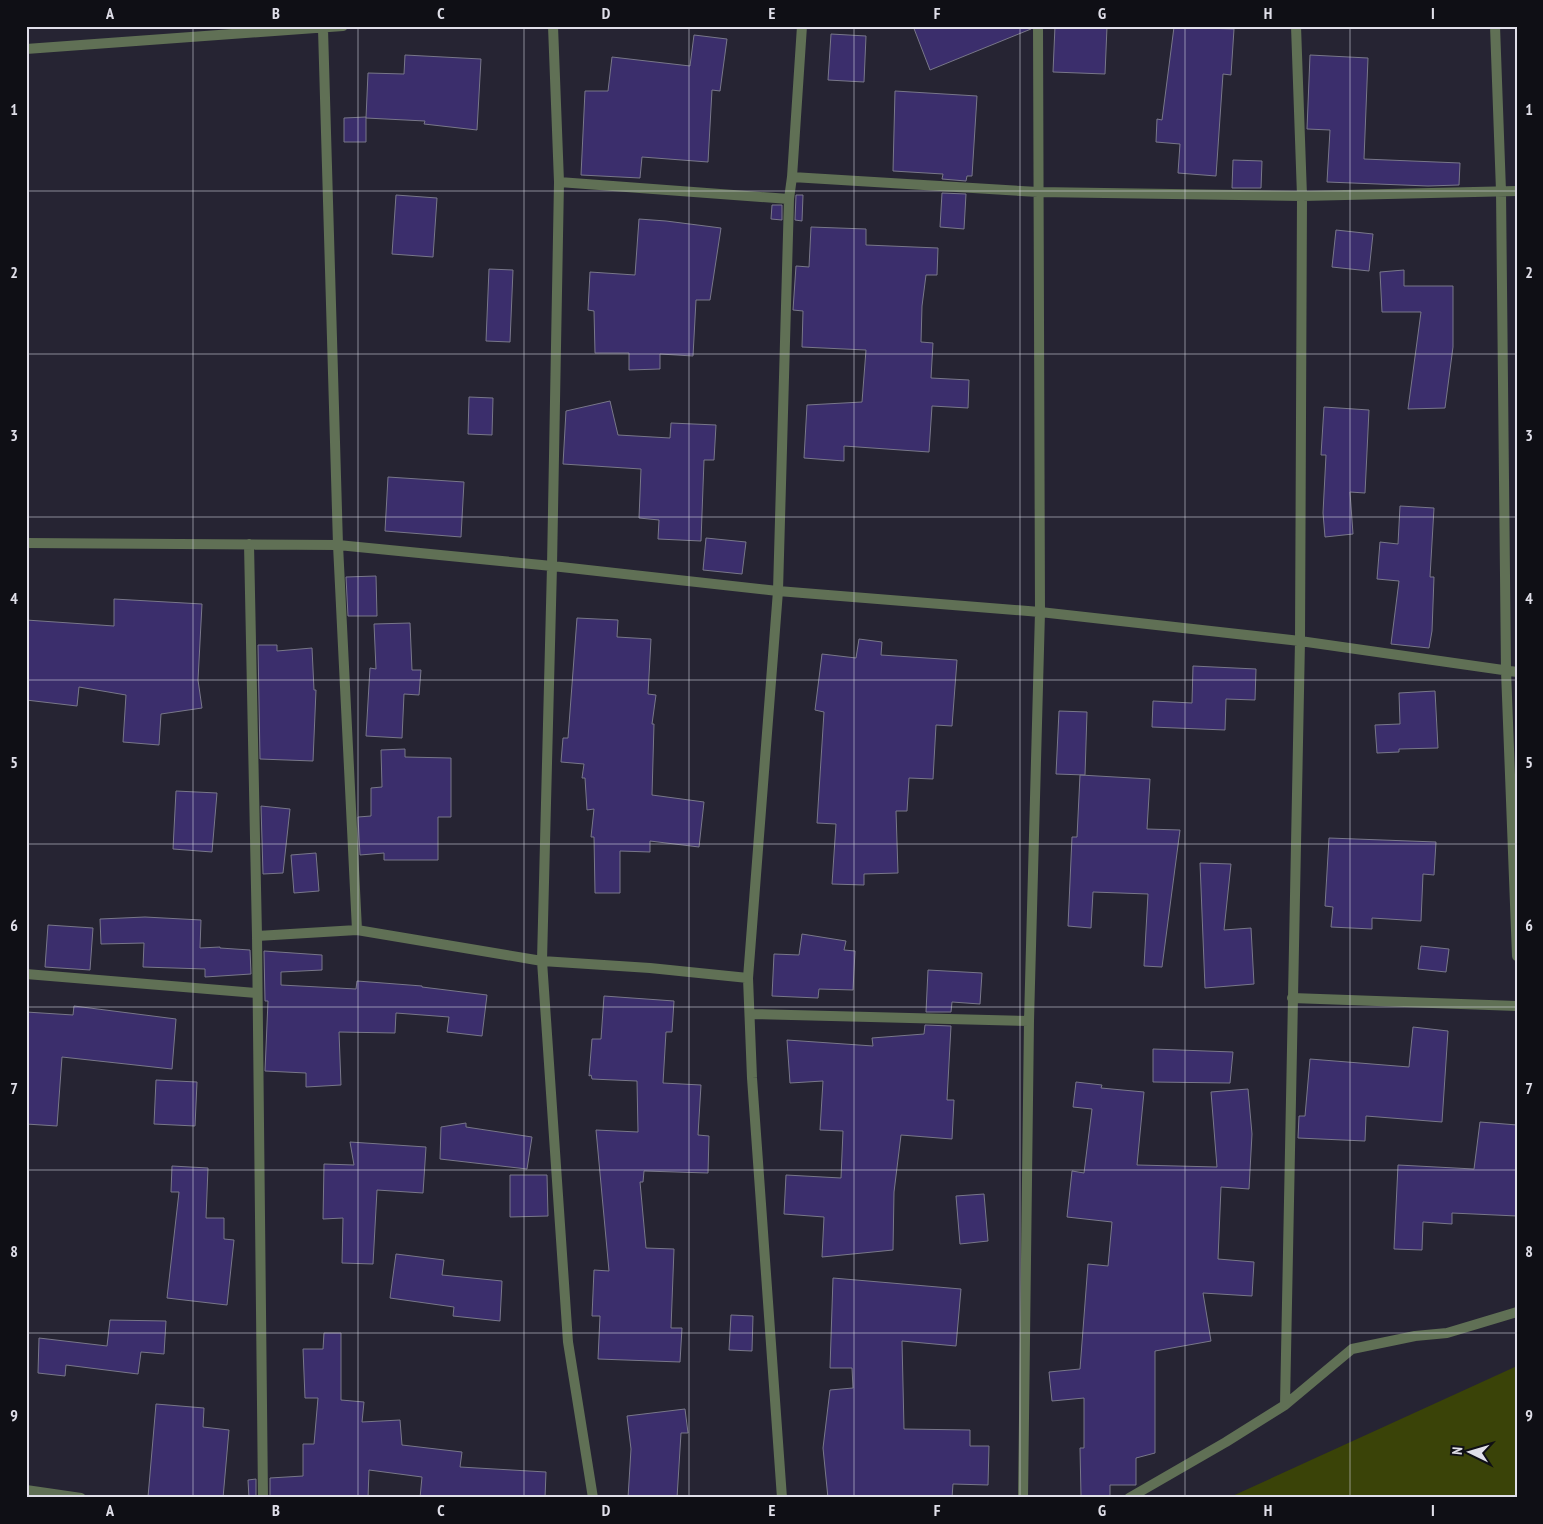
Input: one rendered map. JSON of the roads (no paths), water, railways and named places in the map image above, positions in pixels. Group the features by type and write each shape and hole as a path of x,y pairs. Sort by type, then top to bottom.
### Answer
{"street":[{"path":"26,49 221,31 323,29 343,26"},
{"path":"553,26 559,182 542,960 568,1342 593,1498"},
{"path":"782,1498 752,1078 748,978 778,592 789,199 802,26"},
{"path":"1023,1498 1029,1021 1040,612 1038,26"},
{"path":"1285,1405 1300,642 1302,196 1296,26"},
{"path":"1495,26 1501,191 1506,671 1517,956"},
{"path":"323,29 338,545 357,930"},
{"path":"792,177 1038,192 1302,196 1517,191"},
{"path":"559,182 789,199"},
{"path":"26,544 338,545 552,566 778,592 1040,612 1300,642 1517,672"},
{"path":"249,544 258,936 257,993 263,1498"},
{"path":"258,936 357,930 542,960 748,978"},
{"path":"26,974 257,993"},
{"path":"1292,998 1517,1006"},
{"path":"750,1014 1029,1021"},
{"path":"1129,1498 1241,1433 1285,1405 1352,1349 1415,1336 1447,1333 1517,1312"},
{"path":"26,1490 81,1498"}]}
